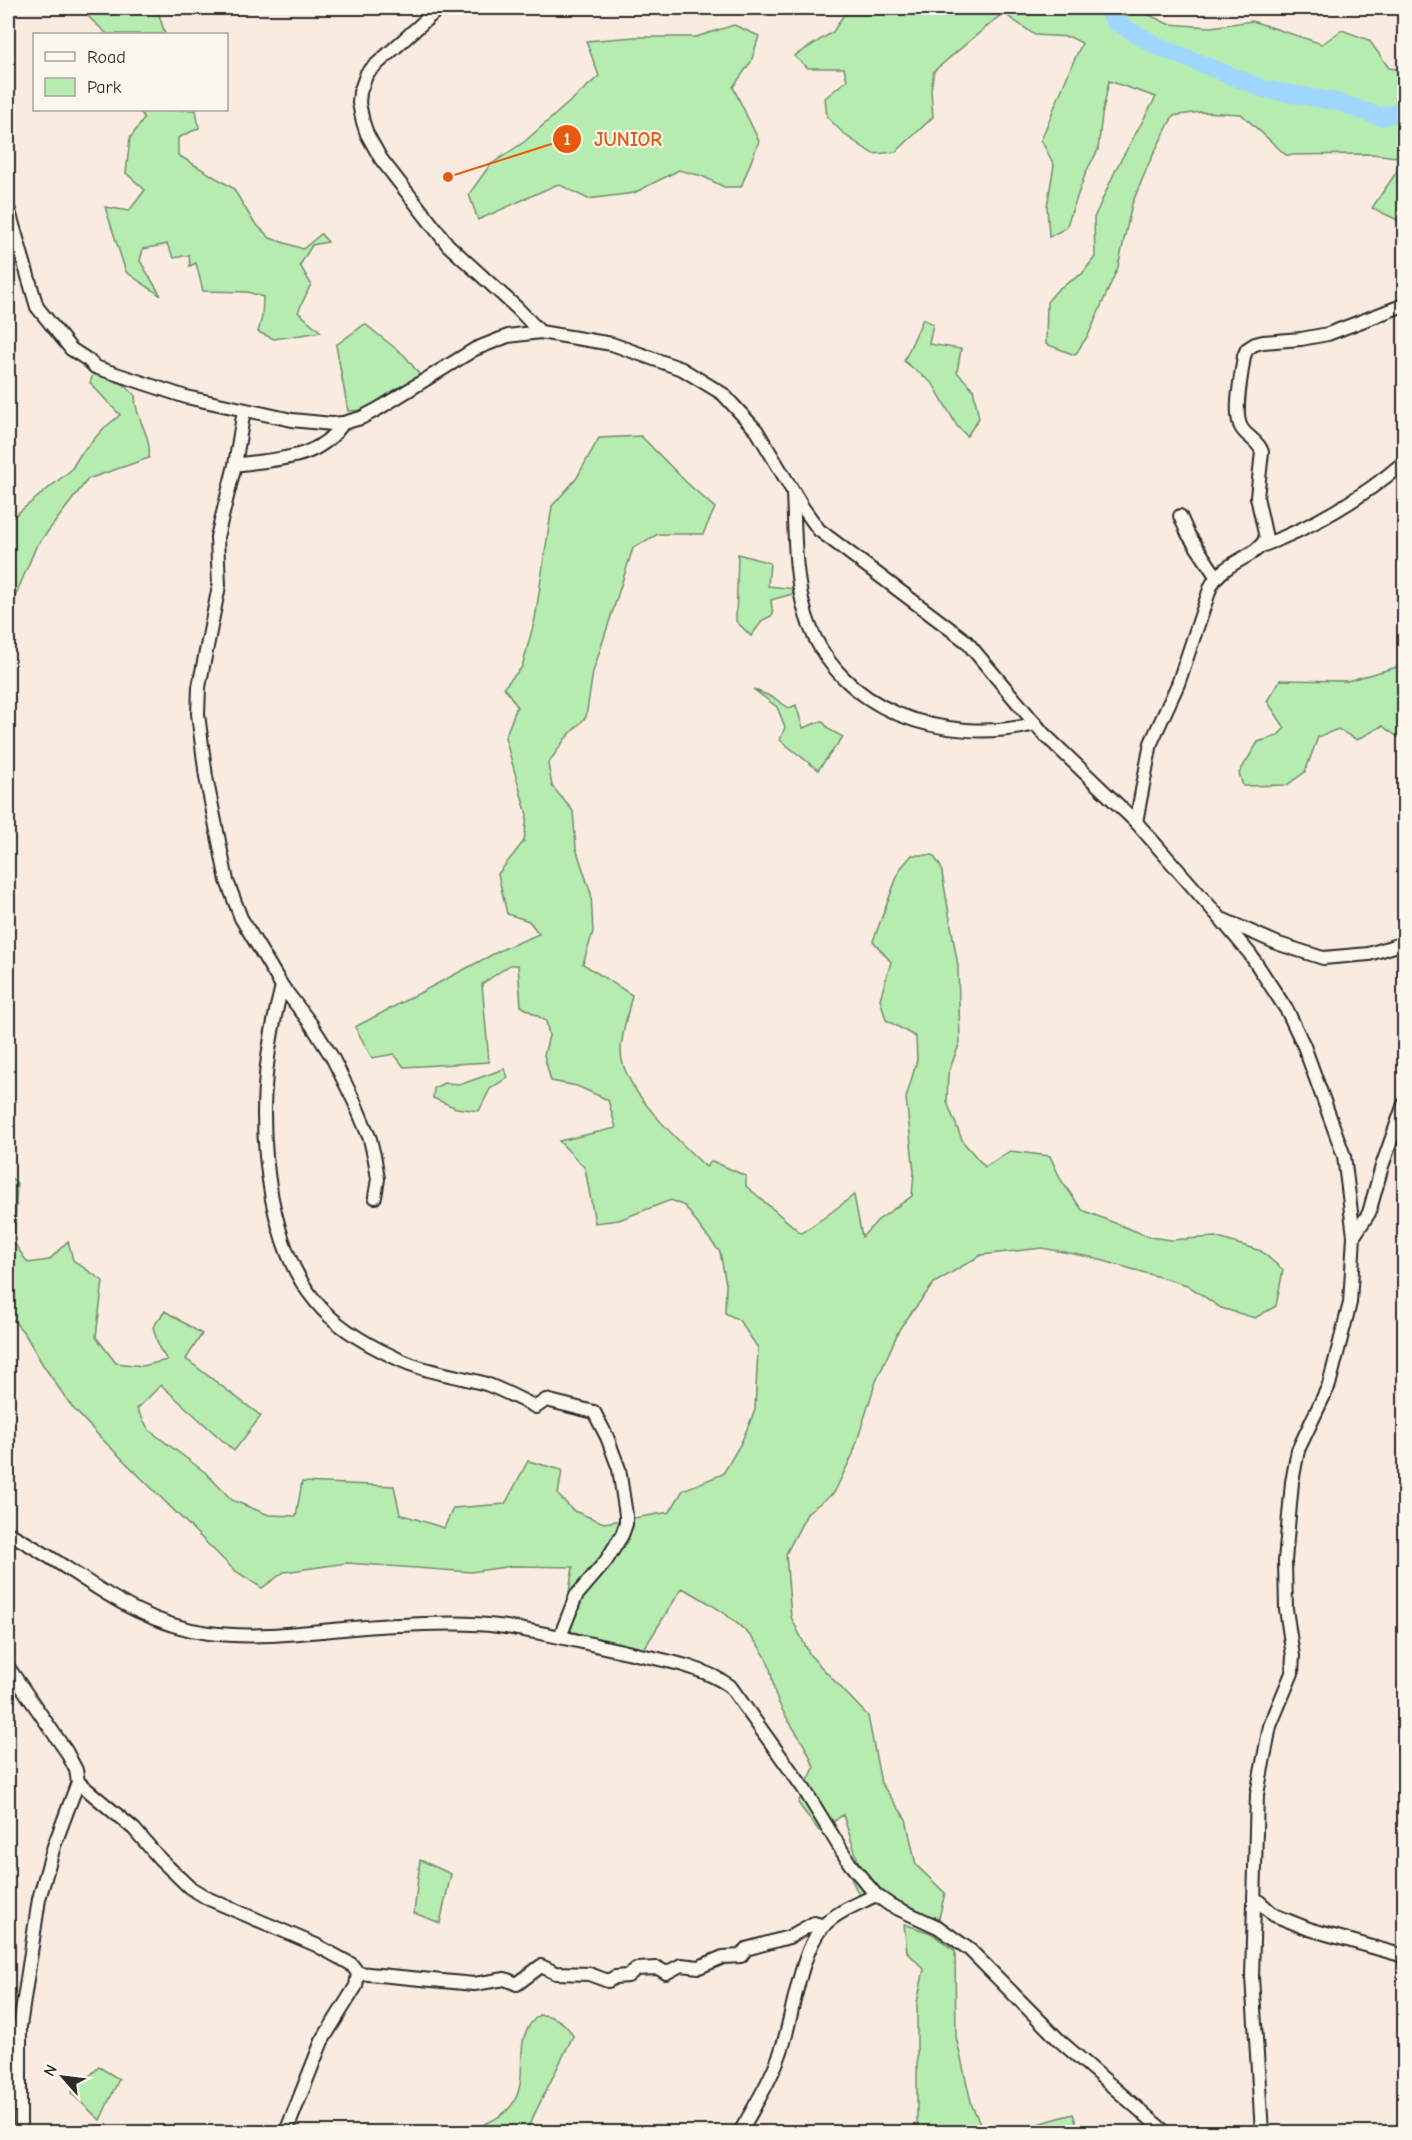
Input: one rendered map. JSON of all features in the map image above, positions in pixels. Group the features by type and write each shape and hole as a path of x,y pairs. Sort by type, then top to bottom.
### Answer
{"street":[{"path":"439,8 367,73 360,92 359,103 363,122 381,159 447,245 518,308 540,332"},
{"path":"8,208 37,307 71,349 95,367 186,397 306,423 343,423 378,410 475,350 508,336 540,332 612,344 682,369 711,385 734,404 757,431 810,520 824,534 966,641 1036,724 1136,822 1220,918 1270,983 1288,1012 1304,1046 1344,1156 1354,1236 1350,1303 1341,1340 1329,1385 1298,1450 1292,1482 1285,1561 1286,1609 1293,1656 1292,1672 1270,1725 1260,1775 1256,1816 1252,1977 1262,2133"},
{"path":"1261,546 1266,538 1257,497 1262,452 1260,446 1244,432 1239,423 1238,411 1244,356 1247,349 1263,342 1328,334 1404,304"},
{"path":"244,410 235,465 217,537 219,586 199,687 198,714 206,777 227,881 241,918 282,986 332,1056 354,1101 370,1139 375,1160 378,1179 375,1197"},
{"path":"235,465 309,452 327,442 343,423"},
{"path":"1136,822 1151,743 1178,684 1216,576 1261,546 1284,538 1354,498 1404,462"},
{"path":"793,491 796,558 806,614 814,636 827,658 843,677 879,706 900,716 924,723 972,731 1009,729 1036,724"},
{"path":"1180,516 1188,534 1216,576"},
{"path":"1220,918 1279,944 1323,958 1369,954 1404,944"},
{"path":"282,986 268,1054 264,1089 263,1134 278,1228 288,1256 317,1304 333,1319 365,1342 394,1358 423,1369 494,1387 536,1407 546,1400 563,1406 590,1410 596,1416 607,1437 619,1469 626,1524 606,1561 576,1596 560,1637"},
{"path":"1354,1236 1369,1213 1404,1104"},
{"path":"8,1533 32,1545 124,1605 169,1624 208,1633 285,1634 396,1625 497,1625 560,1637 703,1671 729,1686 804,1789 850,1864 876,1895 913,1917 938,1926 970,1950 1060,2041 1165,2133"},
{"path":"8,1667 66,1751 76,1770 78,1782 54,1846 37,1911 20,2025 20,2133"},
{"path":"78,1782 134,1829 189,1887 209,1899 316,1945 351,1964 358,1973 356,1986 322,2041 286,2133"},
{"path":"740,2133 780,2052 814,1941 824,1926 843,1911 876,1895"},
{"path":"1254,1897 1274,1915 1309,1929 1404,1956"},
{"path":"358,1973 474,1984 505,1979 517,1984 541,1966 556,1973 589,1974 608,1981 615,1977 628,1976 636,1969 658,1968 666,1973 681,1965 699,1967 723,1958 741,1956 746,1949 789,1937 814,1923 824,1926"}],"green space":[{"path":"79,8 157,8 165,33 106,33"},
{"path":"848,8 926,8 953,12 957,8 1143,8 1143,12 1168,24 1211,27 1252,21 1322,44 1342,30 1369,40 1389,68 1404,70 1404,158 1372,154 1286,155 1241,114 1200,112 1173,116 1149,163 1132,204 1118,267 1089,334 1075,355 1046,344 1047,302 1058,289 1082,274 1095,257 1094,218 1117,167 1156,97 1109,81 1098,150 1086,172 1066,228 1049,237 1047,206 1054,165 1041,140 1082,43 1070,37 1035,35 1003,13 934,71 931,90 933,117 896,152 873,154 845,135 827,117 825,98 847,80 844,68 808,68 794,56 833,32"},
{"path":"734,25 759,36 751,62 733,87 759,141 741,187 724,187 702,176 679,170 634,193 588,199 558,184 478,220 469,194 490,165 524,142 599,76 586,41 635,37 696,37"},
{"path":"140,111 196,111 199,128 178,138 178,155 233,188 253,221 270,238 303,249 321,234 328,242 312,245 300,265 311,284 298,312 321,332 274,339 258,332 262,317 263,297 248,292 203,291 196,263 190,266 189,255 174,258 167,244 143,249 140,261 161,296 126,272 105,207 129,211 145,190 126,173 130,138 144,119"},
{"path":"1404,161 1404,223 1372,208"},
{"path":"923,319 933,324 929,344 961,349 957,372 973,389 979,418 967,436 957,426 933,384 904,361"},
{"path":"365,324 405,356 420,375 367,410 348,411 336,345"},
{"path":"93,374 117,379 135,395 148,442 149,458 88,479 36,547 8,613 8,521 71,470 80,455 103,429 120,415 90,383"},
{"path":"641,436 715,508 703,534 658,534 633,548 593,672 586,717 565,739 548,764 552,786 573,811 576,848 591,894 593,932 583,964 632,995 621,1050 623,1065 630,1081 653,1113 706,1167 712,1161 746,1176 746,1186 801,1233 854,1195 862,1237 878,1220 912,1196 914,1172 906,1098 917,1060 916,1037 886,1020 880,999 891,962 873,941 900,869 912,855 933,855 941,867 958,966 960,1042 948,1074 947,1102 963,1142 985,1167 1010,1151 1050,1156 1061,1180 1082,1210 1150,1237 1171,1240 1215,1237 1261,1251 1283,1270 1276,1306 1255,1318 1221,1308 1187,1285 1090,1257 1042,1248 981,1255 934,1283 900,1328 875,1384 853,1454 834,1493 808,1512 786,1554 791,1617 810,1655 868,1716 881,1783 906,1819 916,1865 945,1893 939,1918 884,1894 860,1896 851,1879 858,1861 843,1815 819,1831 798,1803 814,1768 811,1759 777,1699 770,1667 762,1651 743,1629 719,1610 682,1588 642,1652 563,1629 573,1567 512,1566 471,1572 347,1563 284,1572 262,1588 234,1570 72,1407 25,1334 8,1314 8,1175 17,1183 14,1243 28,1263 49,1260 68,1241 73,1260 103,1281 96,1337 116,1363 143,1366 167,1360 159,1348 153,1327 165,1311 202,1334 186,1359 261,1416 234,1451 161,1385 137,1409 149,1430 206,1473 232,1500 269,1515 296,1516 302,1482 394,1486 400,1514 444,1528 453,1508 505,1504 528,1461 562,1470 558,1495 574,1511 604,1523 670,1512 683,1490 723,1474 741,1443 755,1410 758,1348 739,1320 725,1313 726,1284 720,1252 685,1206 671,1200 619,1220 595,1223 585,1168 559,1141 616,1128 608,1100 577,1086 551,1081 544,1055 549,1036 546,1021 521,1006 518,965 510,965 482,984 489,1062 404,1067 394,1054 372,1058 355,1027 503,949 539,934 529,921 507,914 498,874 524,841 527,815 505,738 517,706 504,687 522,667 535,619 552,506 576,479 599,438"},
{"path":"738,554 770,563 768,586 796,589 792,594 771,600 773,615 763,620 751,636 736,621"},
{"path":"1404,660 1404,737 1398,737 1382,726 1357,740 1338,729 1318,737 1305,772 1287,785 1243,786 1239,773 1258,742 1277,736 1285,728 1267,701 1280,680 1347,681 1397,667"},
{"path":"753,689 774,698 789,708 796,705 803,728 822,721 830,730 843,737 818,770 780,740 785,727 777,707"},
{"path":"504,1069 508,1077 490,1089 479,1111 456,1108 433,1098 434,1088 444,1083 462,1084"},
{"path":"420,1860 451,1874 440,1923 414,1913"},
{"path":"904,1924 931,1933 955,1951 956,2037 972,2106 981,2125 1024,2128 1073,2114 1079,2132 917,2132 917,2003 924,1969 907,1952"},
{"path":"539,2015 550,2016 559,2021 573,2036 530,2123 524,2132 466,2132 484,2125 511,2106 520,2083 525,2035"},
{"path":"99,2067 119,2079 100,2120 71,2093"}],"waterway":[{"path":"1107,8 1114,21 1157,46 1264,89 1338,102 1380,117 1404,110"}],"place":[{"name":"JUNIOR","path":"448,177"}]}
